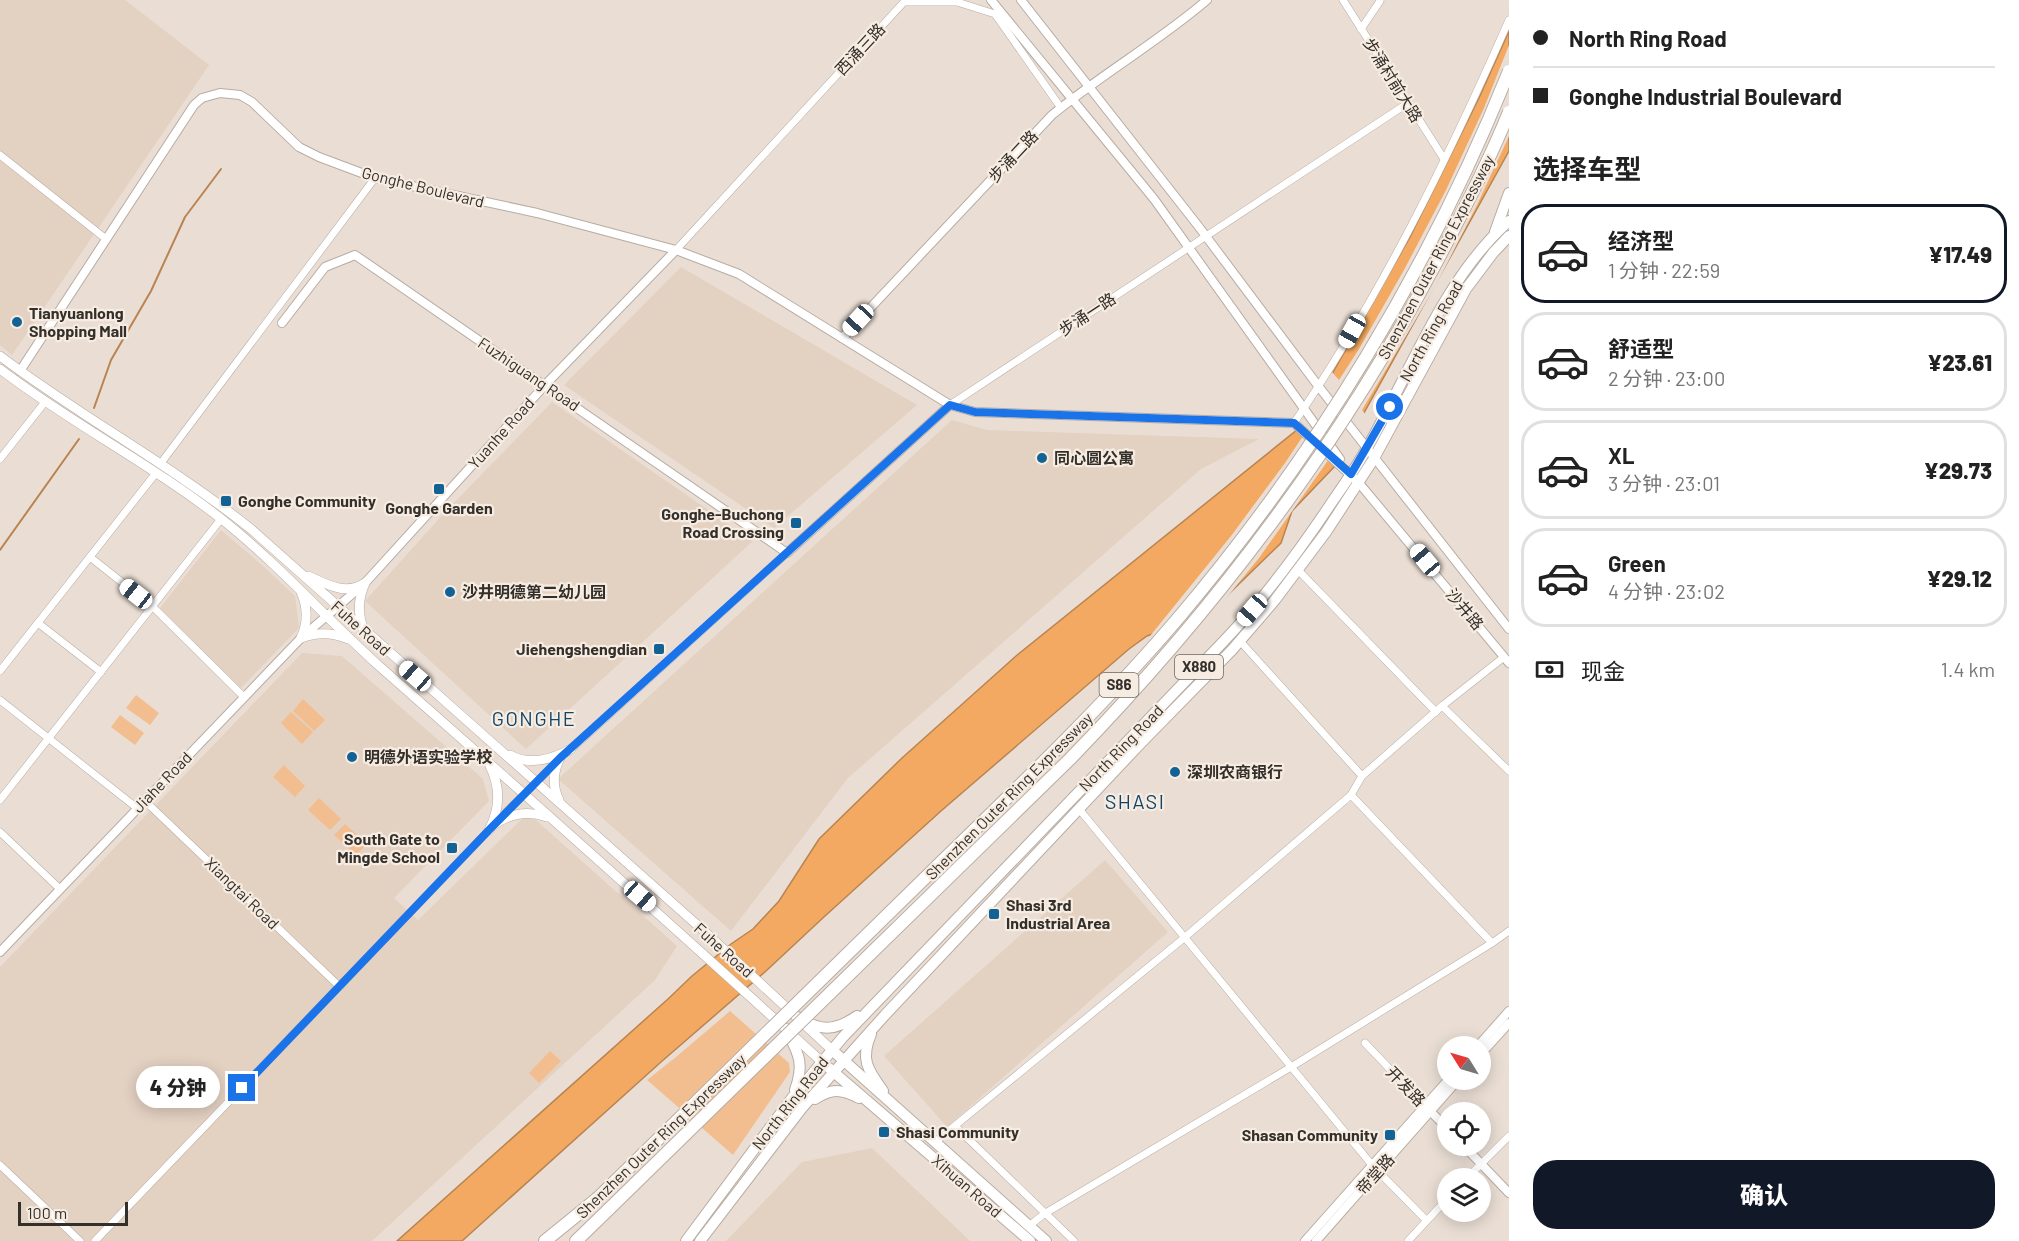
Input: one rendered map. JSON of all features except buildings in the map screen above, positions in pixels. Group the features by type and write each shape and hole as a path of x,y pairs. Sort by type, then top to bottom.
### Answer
{"highway":[{"name":"Shenzhen Outer Ring Expressway","path":"554,1241 1059,748 1122,682 1211,578 1293,469 1373,344 1413,275 1454,194 1509,71"},
{"name":"Shenzhen Outer Ring Expressway","path":"576,1241 1070,759 1133,693 1201,615 1251,552 1305,477 1380,362 1448,242 1509,112"},
{"path":"545,1241 598,1198"},
{"path":"582,1241 609,1209"}],"main road":[{"path":"1492,237 1509,193"},
{"name":"North Ring Road","path":"686,1241 792,1098 832,1050 1238,626 1283,571 1364,444 1448,297 1470,264 1509,220"},
{"name":"North Ring Road","path":"700,1241 802,1108 834,1072 1078,809 1240,641 1298,570 1375,458 1467,289 1493,253 1509,236"},
{"name":"Fuhe Road","path":"0,356 59,399 161,463 229,511 704,931 832,1050"},
{"name":"Fuhe Road","path":"0,369 45,402 156,473 221,519 269,559 356,644 758,1002 822,1062"},
{"path":"302,574 341,589 353,589 364,583"},
{"path":"364,583 359,606 360,620 366,633"},
{"path":"298,587 307,616 301,638"},
{"path":"301,638 316,633 333,634 356,644"},
{"path":"496,747 516,758 532,760 548,759 571,749"},
{"path":"560,758 555,770 554,783 557,795 566,809"},
{"path":"486,759 496,779 498,794 495,816 489,830"},
{"path":"489,830 500,820 520,814 542,815 555,821"},
{"path":"797,1017 812,1026 837,1027 874,1004"},
{"path":"786,1028 799,1054 801,1064 792,1098"},
{"path":"874,1028 866,1049 866,1061 870,1072 891,1103"},
{"path":"832,1050 1046,1241"},
{"name":"Xihuan Road","path":"822,1062 1030,1241"},
{"path":"802,1108 835,1090 846,1091 873,1105"}],"street":[{"path":"991,0 1154,199 1348,470"},
{"path":"1021,0 1509,630"},
{"name":"步涌二路","path":"842,338 1061,108 1142,51 1206,0"},
{"name":"步涌村前大路","path":"1343,0 1444,159"},
{"path":"1361,29 1380,1"},
{"name":"西涌三路","path":"676,250 904,2 957,2 995,14 1061,108"},
{"path":"1348,470 1294,423 1330,370 1406,235 1475,96 1509,20"},
{"name":"Gonghe Boulevard","path":"20,371 194,105 202,98 220,93 240,95 252,102 299,147 375,178 537,213 676,250 739,274 950,405 975,412 1294,423"},
{"name":"步涌一路","path":"786,553 950,405 1408,103"},
{"path":"0,155 106,239"},
{"path":"161,463 375,178"},
{"name":"Yuanhe Road","path":"326,616 364,583 545,385 676,250"},
{"name":"Fuzhiguang Road","path":"282,323 325,267 355,255 786,553"},
{"path":"0,459 45,402"},
{"name":"沙井路","path":"1348,470 1507,660"},
{"path":"0,671 156,473"},
{"path":"0,800 221,519"},
{"path":"95,1241 560,758 786,553"},
{"path":"90,557 152,606 244,697"},
{"path":"1298,570 1436,712"},
{"name":"Jiahe Road","path":"0,952 301,638 326,616"},
{"path":"38,623 100,672"},
{"path":"1240,641 1362,776"},
{"path":"935,1142 1184,938 1351,795 1362,776 1442,706 1507,660"},
{"path":"0,700 137,808"},
{"path":"1442,706 1509,771"},
{"path":"1351,795 1492,943"},
{"name":"Xiangtai Road","path":"144,800 340,987"},
{"path":"1078,809 1375,1168 1426,1220"},
{"path":"0,832 60,889"},
{"path":"1029,1226 1509,931"},
{"path":"1487,1036 1509,1011"},
{"path":"1491,1043 1509,1023"},
{"name":"开发路","path":"1365,1043 1437,1117"},
{"name":"帝堂路","path":"1428,1108 1441,1090"},
{"name":"帝堂路","path":"1305,1241 1447,1090"},
{"path":"955,1126 1044,1215 1074,1241"},
{"path":"1476,1168 1509,1136"},
{"path":"1474,1156 1509,1192"},
{"path":"0,1165 80,1241"},
{"name":"帝堂路","path":"1316,1241 1375,1168"},
{"path":"1408,1241 1437,1209"}],"shaded area":[{"path":"0,0 125,0 209,65 12,355 0,345"},
{"path":"1509,31 1509,151 1334,467 1292,511 1281,543 1206,616 1147,636 1129,649 941,811 766,971 462,1241 397,1241 692,976 753,929 779,901 819,839 902,758 1016,656 1303,425 1410,237 1479,98"},
{"path":"681,267 917,405 774,528 564,385"},
{"path":"552,402 753,541 526,749 365,601 445,512"},
{"path":"952,420 987,430 1259,439 1201,469 848,778 731,931 558,779"},
{"path":"221,530 295,596 299,628 241,688 160,608"},
{"path":"302,653 342,656 483,779 489,801 394,898 418,920 528,813 677,946 655,980 372,1241 0,1241 0,967"},
{"path":"136,695 159,713 150,725 126,708"},
{"path":"303,699 325,720 314,731 293,711"},
{"path":"291,712 313,732 302,744 281,723"},
{"path":"120,715 144,733 135,745 111,727"},
{"path":"284,765 305,786 295,797 273,777"},
{"path":"319,798 341,819 330,830 308,810"},
{"path":"345,824 367,844 356,855 334,835"},
{"path":"1105,860 1168,932 947,1127 884,1056"},
{"path":"730,1011 789,1063 790,1072 733,1155 647,1080"},
{"path":"550,1051 561,1061 539,1083 529,1073"},
{"path":"872,1148 970,1241 726,1241 802,1162"}],"pier":[{"path":"1509,45 1509,136 1435,287 1362,410 1366,415 1337,468 1329,459 1259,558 1208,618 1146,641 1231,536 1285,463 1307,430 1301,422 1331,371 1339,380 1359,349 1446,190 1484,108"}],"waterway":[{"path":"94,408 111,360 151,291 185,217 221,169"},
{"path":"0,550 79,439"}],"place":[{"name":"Tianyuanlong Shopping Mall","path":"17,322"},
{"name":"同心圆公寓","path":"1042,458"},
{"name":"Gonghe Garden","path":"439,489"},
{"name":"Gonghe Community","path":"226,501"},
{"name":"Gonghe-Buchong Road Crossing","path":"796,523"},
{"name":"沙井明德第二幼儿园","path":"450,592"},
{"name":"Jiehengshengdian","path":"659,649"},
{"name":"明德外语实验学校","path":"352,757"},
{"name":"深圳农商银行","path":"1175,772"},
{"name":"South Gate to Mingde School","path":"452,848"},
{"name":"Shasi 3rd Industrial Area","path":"994,914"},
{"name":"Shasi Community","path":"884,1132"},
{"name":"Shasan Community","path":"1390,1135"}],"district":[{"name":"GONGHE","path":"534,719"},
{"name":"SHASI","path":"1135,802"}],"route":[{"path":"242,1088 560,758 950,405 975,412 1294,423 1351,474 1390,407"}]}
